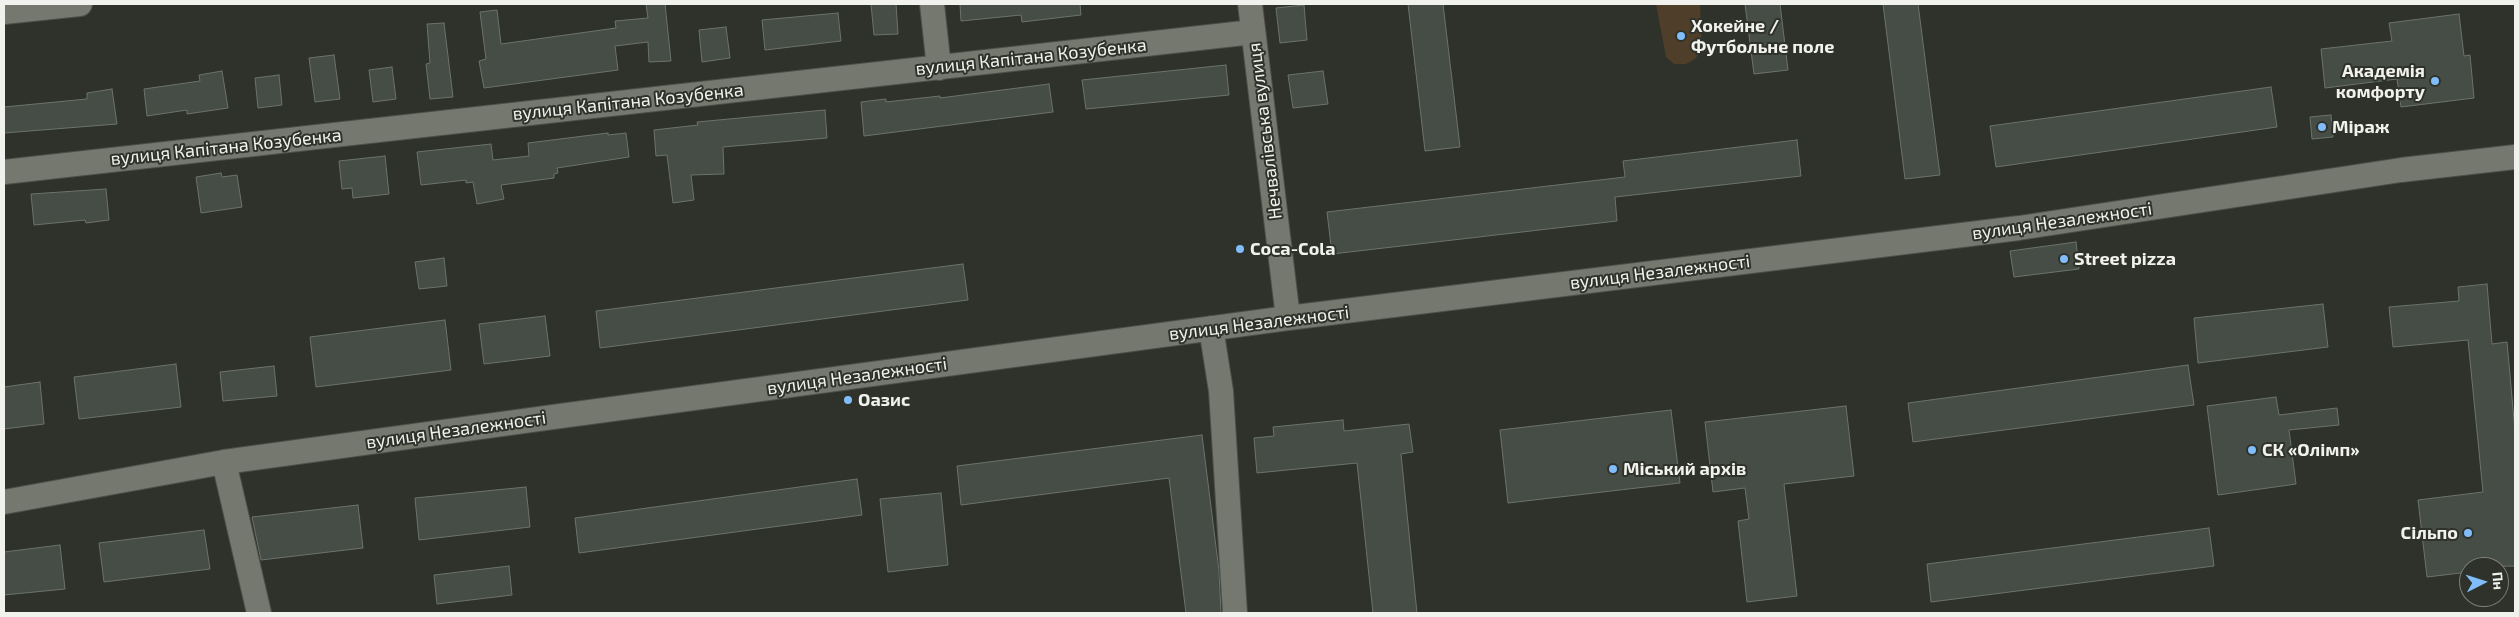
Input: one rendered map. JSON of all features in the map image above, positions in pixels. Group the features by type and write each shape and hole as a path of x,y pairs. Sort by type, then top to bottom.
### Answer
{"street":[{"path":"4,12 80,4"},
{"path":"932,4 939,68"},
{"name":"Нечвалівська вулиця","path":"1250,4 1288,318"},
{"name":"вулиця Капітана Козубенка","path":"4,172 1253,32"},
{"name":"вулиця Незалежності","path":"4,502 224,462 1211,328 2019,228 2400,170 2515,158"},
{"path":"1211,328 1221,391 1235,613"},
{"path":"224,462 259,613"}],"shaded area":[{"name":"Хокейне / Футбольне поле","path":"1656,4 1700,4 1702,50 1695,59 1686,64 1674,64 1666,57"}],"building":[{"path":"646,4 665,4 671,61 649,62 648,42 615,46 618,70 484,88 479,61 486,59 480,12 497,10 501,44 616,28 615,21 648,18"},
{"path":"871,4 896,4 898,34 874,35"},
{"path":"960,4 1080,4 1081,15 1022,22 1021,15 961,21"},
{"path":"1408,4 1443,4 1460,147 1425,151"},
{"path":"1745,4 1780,4 1788,70 1754,74"},
{"path":"1883,4 1918,4 1940,175 1905,179"},
{"path":"1304,5 1307,40 1280,43 1276,8"},
{"path":"838,13 841,41 765,50 762,20"},
{"path":"2459,14 2464,56 2470,55 2474,98 2401,107 2397,79 2325,88 2321,49 2392,41 2389,23"},
{"path":"444,23 453,97 430,99 426,64 430,63 427,24"},
{"path":"726,27 730,58 702,62 699,30"},
{"path":"334,55 340,99 315,102 309,58"},
{"path":"1226,65 1229,95 1086,109 1082,80"},
{"path":"392,67 396,99 373,102 369,70"},
{"path":"222,71 228,108 187,114 187,110 147,116 144,89 200,81 199,75"},
{"path":"1323,71 1328,104 1293,108 1288,75"},
{"path":"279,75 282,105 258,108 255,78"},
{"path":"1049,84 1053,112 864,136 861,102 886,99 886,102 940,96 940,98"},
{"path":"2271,87 2277,127 1996,167 1990,126"},
{"path":"112,89 117,124 4,133 4,107 87,99 87,93"},
{"path":"825,110 827,138 723,147 724,174 691,175 694,200 673,203 667,155 656,156 654,130 698,125 697,122"},
{"name":"Міраж","path":"2331,115 2333,137 2312,139 2310,117"},
{"path":"608,133 608,135 626,133 629,157 557,168 558,173 554,174 554,178 501,185 504,199 477,204 473,182 466,183 466,180 421,185 417,152 491,144 493,160 529,156 528,143"},
{"path":"1797,140 1801,176 1615,197 1617,221 1332,254 1327,212 1625,177 1623,161"},
{"path":"385,156 389,194 353,198 352,188 342,189 339,161"},
{"path":"221,173 222,177 237,175 242,207 201,213 196,177"},
{"path":"106,189 109,220 86,223 85,220 34,225 31,194"},
{"path":"2076,242 2079,269 2014,277 2010,251"},
{"path":"444,258 447,286 419,289 415,262"},
{"path":"963,264 968,300 600,348 596,311"},
{"path":"2487,284 2492,344 2507,342 2515,431 2515,566 2509,566 2509,557 2459,557 2459,573 2427,577 2418,500 2483,492 2468,340 2393,347 2389,307 2459,301 2458,287"},
{"path":"2323,304 2328,347 2198,363 2194,318"},
{"path":"545,316 550,356 484,364 479,324"},
{"path":"445,320 451,370 316,387 310,337"},
{"path":"176,364 181,407 79,419 74,377"},
{"path":"2188,365 2194,405 1913,442 1908,403"},
{"path":"274,366 277,396 223,401 220,372"},
{"path":"40,382 44,424 4,429 4,387"},
{"name":"СК «Олімп»","path":"2276,397 2279,415 2337,408 2339,425 2289,430 2296,484 2218,495 2207,406"},
{"path":"1846,406 1854,476 1784,484 1797,596 1747,602 1738,521 1749,519 1745,488 1713,492 1705,422"},
{"path":"1671,410 1680,483 1508,503 1500,430"},
{"path":"1343,420 1344,431 1409,424 1413,452 1401,454 1417,613 1373,613 1357,463 1257,473 1254,438 1274,436 1273,427"},
{"path":"1202,435 1219,571 1221,613 1186,613 1169,478 961,505 957,466"},
{"path":"857,479 862,515 579,553 575,518"},
{"path":"526,487 530,527 419,540 415,498"},
{"path":"941,493 948,565 888,572 880,499"},
{"path":"358,505 363,548 261,560 252,517"},
{"path":"2209,528 2214,566 1931,602 1927,564"},
{"path":"204,530 210,569 104,582 99,543"},
{"path":"60,545 65,589 4,595 4,552"},
{"path":"509,566 512,595 437,604 434,575"}],"place":[{"name":"Хокейне / Футбольне поле","path":"1681,36"},
{"name":"Академія комфорту","path":"2435,81"},
{"name":"Міраж","path":"2322,127"},
{"name":"Coca-Cola","path":"1240,249"},
{"name":"Street pizza","path":"2064,259"},
{"name":"Оазис","path":"848,400"},
{"name":"СК «Олімп»","path":"2252,450"},
{"name":"Міський архів","path":"1613,469"},
{"name":"Сільпо","path":"2468,533"}]}
